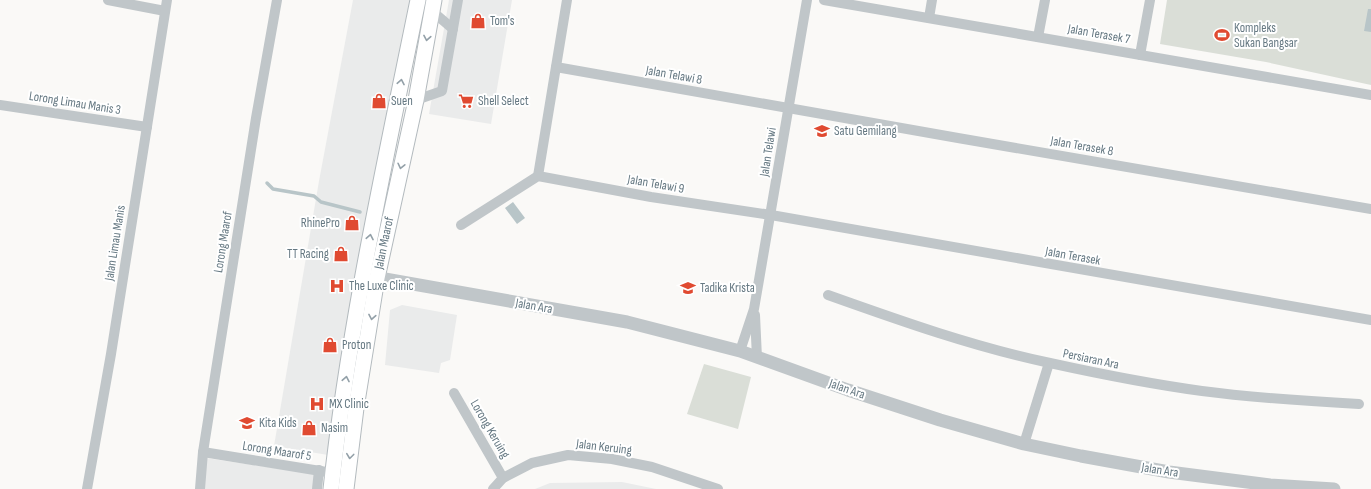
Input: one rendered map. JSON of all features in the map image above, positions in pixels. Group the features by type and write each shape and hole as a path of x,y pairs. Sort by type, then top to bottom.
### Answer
{"main road":[{"name":"Jalan Maarof","path":"347,482 370,277 418,0"},
{"name":"Jalan Maarof","path":"331,489 326,472 370,277 416,100 433,5"}],"street":[{"path":"108,0 165,11"},
{"name":"Jalan Limau Manis","path":"88,489 167,0"},
{"name":"Lorong Maarof","path":"200,489 203,452 259,96 277,0"},
{"path":"416,100 442,91 458,0"},
{"path":"461,225 538,176 567,0"},
{"name":"Jalan Telawi","path":"740,351 754,309 807,0"},
{"name":"Jalan Terasek 7","path":"824,0 1371,94"},
{"path":"929,18 932,0"},
{"path":"1038,37 1044,0"},
{"path":"1140,55 1150,0"},
{"path":"433,5 453,29"},
{"name":"Jalan Telawi 8","path":"556,67 788,108"},
{"name":"Lorong Limau Manis 3","path":"0,105 147,127"},
{"name":"Jalan Terasek 8","path":"788,108 1371,209"},
{"name":"Jalan Telawi 9","path":"538,176 651,197 771,215"},
{"name":"Jalan Terasek","path":"771,215 1371,320"},
{"name":"Jalan Ara","path":"370,277 627,322 740,351 933,418 1024,444 1170,472 1270,485 1334,489"},
{"name":"Persiaran Ara","path":"828,295 900,321 974,344 1049,363 1126,379 1203,391 1281,399 1359,404"},
{"name":"Jalan Telawi","path":"754,309 757,358"},
{"path":"1024,444 1049,363"},
{"name":"Lorong Keruing","path":"454,393 504,478"},
{"name":"Lorong Maarof 5","path":"203,452 326,472 347,482"},
{"name":"Jalan Keruing","path":"492,489 504,478 532,463 568,456 612,458 652,467 718,489"},
{"name":"Jalan Maarof","path":"317,489 326,472"}],"shaded area":[{"path":"353,0 410,0 328,455 274,446 319,181"},
{"path":"449,0 512,0 491,124 429,114"},
{"name":"Kompleks Sukan Bangsar","path":"1167,0 1371,0 1371,85 1266,62 1160,44"},
{"path":"1368,9 1371,9 1371,32 1364,31"},
{"path":"513,202 525,218 517,224 505,208"},
{"path":"402,305 457,315 450,360 441,363 439,373 385,365 390,310"},
{"path":"704,364 751,377 738,429 687,414"},
{"path":"206,458 314,474 313,489 204,489"},
{"path":"622,482 656,489 535,489 550,483"}],"waterway":[{"path":"267,183 273,189 314,196 321,202 360,212"}],"place":[{"name":"Tom's","path":"478,21"},
{"name":"Kompleks Sukan Bangsar","path":"1222,35"},
{"name":"Suen","path":"379,101"},
{"name":"Shell Select","path":"466,101"},
{"name":"Satu Gemilang","path":"822,131"},
{"name":"RhinePro","path":"352,223"},
{"name":"TT Racing","path":"341,254"},
{"name":"The Luxe Clinic","path":"337,286"},
{"name":"Tadika Krista","path":"688,288"},
{"name":"Proton","path":"330,345"},
{"name":"MX Clinic","path":"317,404"},
{"name":"Kita Kids","path":"247,423"},
{"name":"Nasim","path":"309,428"}]}
